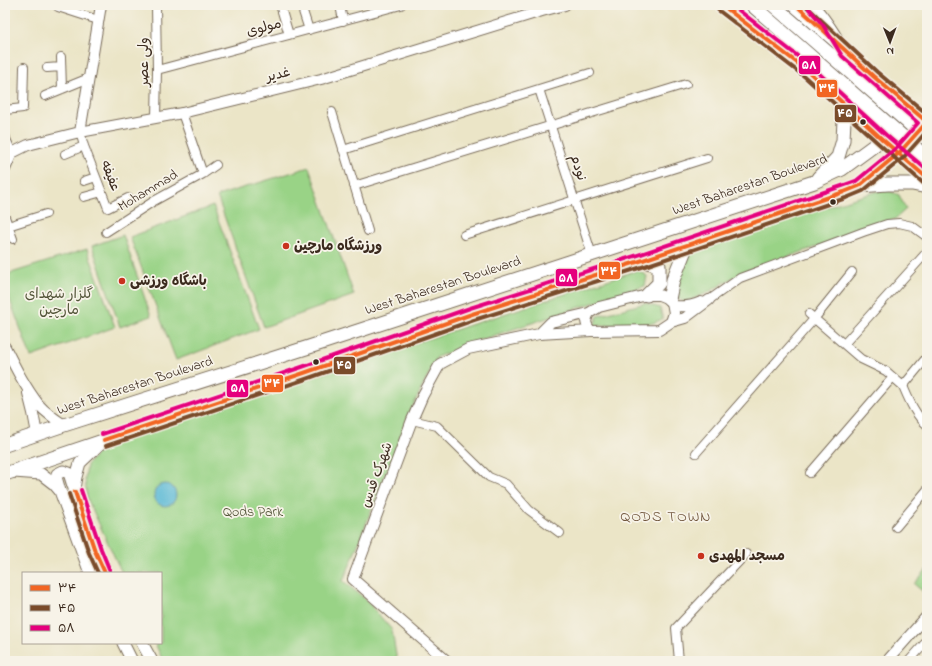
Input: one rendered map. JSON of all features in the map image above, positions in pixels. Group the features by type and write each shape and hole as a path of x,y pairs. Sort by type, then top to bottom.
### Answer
{"main road":[{"path":"722,5 809,72"},
{"path":"731,5 809,72 927,178"},
{"path":"752,5 927,158"},
{"path":"773,5 927,139"},
{"path":"787,5 873,76"},
{"path":"8,473 304,373 472,314 640,261 800,208 859,186 899,153 927,122 910,109 846,52 796,5"},
{"path":"814,182 838,157 840,151 843,140 844,120 839,100"},
{"name":"West Baharestan Boulevard","path":"5,445 814,182 842,169 882,139 910,109"},
{"path":"859,186 912,184 927,187"},
{"path":"793,189 800,192 803,200 800,208"},
{"path":"671,303 673,280 687,245"},
{"path":"640,261 659,266 660,283 647,295"},
{"path":"297,351 304,373"},
{"path":"74,489 80,463 104,440"},
{"path":"90,572 56,477 57,474 63,471 69,473 94,551 104,572"},
{"path":"8,473 40,474 54,484 60,491"},
{"path":"124,644 132,661"},
{"path":"143,644 152,661"}],"street":[{"path":"80,132 100,5"},
{"name":"ولی عصر","path":"156,5 156,118"},
{"path":"302,5 309,30"},
{"path":"340,5 343,21"},
{"name":"مولوی","path":"157,70 401,5"},
{"name":"غدیر","path":"12,154 28,145 80,132 182,113 321,79 565,5"},
{"path":"813,5 828,22 846,52"},
{"path":"58,7 98,20"},
{"path":"281,8 289,35"},
{"path":"61,57 62,89"},
{"path":"5,110 23,108 24,67"},
{"path":"48,68 61,67"},
{"path":"343,150 590,73"},
{"path":"45,96 89,78"},
{"path":"354,186 686,84"},
{"name":"نودم","path":"540,89 592,255"},
{"path":"332,112 368,231"},
{"path":"182,113 203,174"},
{"name":"عفیفه","path":"80,132 108,208 128,198"},
{"path":"5,135 12,154 5,169"},
{"path":"65,154 84,146"},
{"path":"464,235 707,158"},
{"name":"Mohammad","path":"106,232 154,201 203,174 216,165"},
{"path":"84,181 96,177"},
{"path":"84,197 102,192"},
{"path":"8,226 46,214"},
{"path":"5,217 13,240"},
{"path":"588,313 586,319 587,326 591,331 659,330 671,322 685,318 740,278 863,232 887,224 899,223 912,226 927,238"},
{"path":"844,344 926,253"},
{"path":"696,453 852,272"},
{"path":"539,334 551,322 588,313 599,307 647,295 659,295 671,303 693,305 709,300"},
{"path":"671,303 674,313 671,322"},
{"path":"812,317 861,359 886,371 903,386 920,419 927,425"},
{"name":"شهرک قدس","path":"447,661 353,579 412,420 423,395 440,364 468,349 539,334 591,331"},
{"path":"5,347 25,386 37,434"},
{"path":"903,386 927,357"},
{"path":"810,474 893,377"},
{"path":"25,386 40,405 64,425"},
{"path":"412,420 437,426 489,477 506,484 530,510 560,533"},
{"path":"896,527 927,490"},
{"path":"679,661 676,628 746,554"},
{"path":"887,661 927,616"},
{"path":"909,661 927,641"}],"green space":[{"name":"ورزشگاه مارچین","path":"309,167 354,295 264,327 217,196"},
{"path":"885,189 899,195 906,209 895,219 739,274 707,293 686,302 674,297 690,248"},
{"path":"213,206 259,329 176,360 130,237"},
{"name":"باشگاه ورزشی","path":"123,235 151,316 120,327 92,246"},
{"name":"گلزار شهدای مارچین","path":"87,249 115,327 31,357 5,287 5,275"},
{"name":"Qods Park","path":"638,270 647,276 645,286 471,343 437,357 408,416 343,581 365,599 392,630 397,661 163,661 155,644 162,644 162,572 122,572 87,498 85,479 87,465 104,445"},
{"path":"645,303 660,308 663,319 653,323 594,326 598,316"},
{"path":"927,569 927,592 926,594 914,584"}],"water":[{"path":"165,484 173,487 176,495 173,503 165,506 157,503 154,495 157,487"}],"transit line":[{"name":"۳۴","path":"722,5 809,72 927,178"},
{"name":"۵۸","path":"732,5 813,68 886,135 927,170"},
{"name":"۳۴","path":"104,440 304,373 472,314 640,261 859,186 899,153 927,122 873,76 796,5"},
{"name":"۴۵","path":"805,5 877,72 927,114"},
{"name":"۵۸","path":"102,434 302,367 470,308 638,255 856,181 895,149 918,123 842,56 823,25 809,9"},
{"name":"۴۵","path":"718,10 805,77 923,183"},
{"name":"۴۵","path":"106,446 306,379 474,320 642,267 846,198 863,191 903,158 927,131"},
{"name":"۵۸","path":"81,490 110,571"},
{"name":"۳۴","path":"75,492 95,551 105,572"},
{"name":"۴۵","path":"69,494 89,553 98,572"}],"place":[{"name":"ورزشگاه مارچین","path":"286,246"},
{"name":"باشگاه ورزشی","path":"122,281"},
{"name":"مسجد المهدی","path":"701,556"}],"district":[{"name":"QODS TOWN","path":"666,517"}]}
